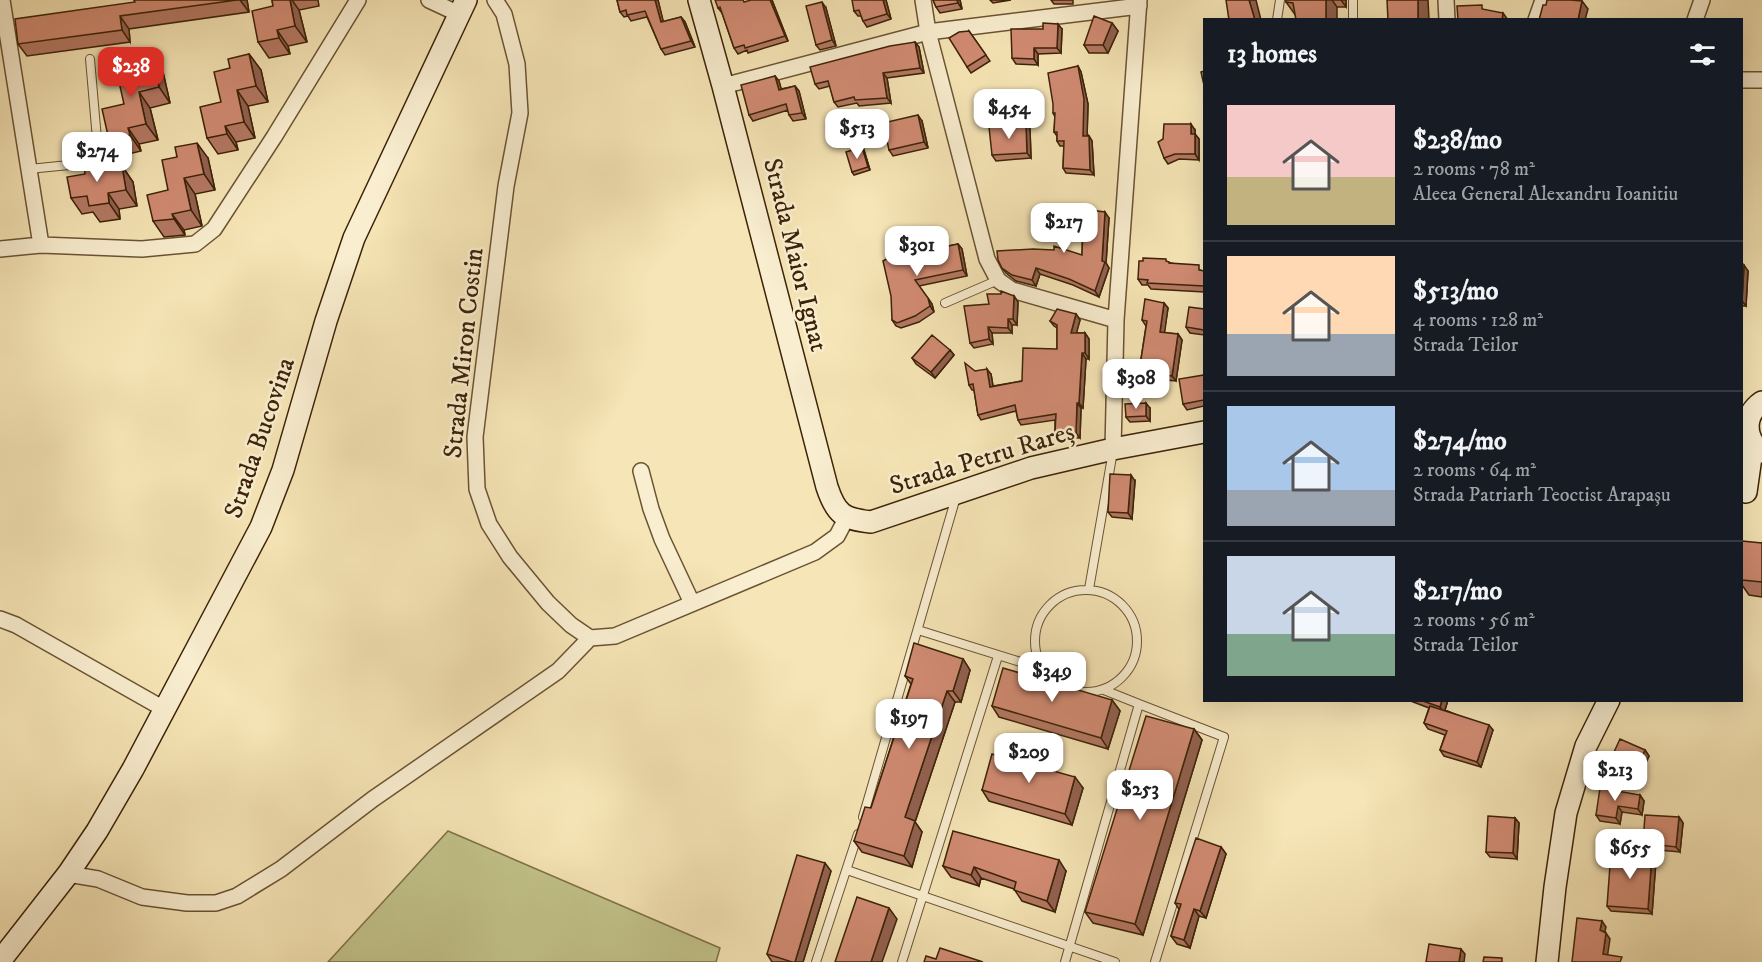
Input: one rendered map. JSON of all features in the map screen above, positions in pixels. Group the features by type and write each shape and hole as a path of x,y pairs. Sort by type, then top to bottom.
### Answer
{"main road":[{"name":"Strada Maior Ignat","path":"699,0 827,488 833,506 847,517"},
{"name":"Strada Bucovina","path":"0,961 68,874 97,831 133,769 261,527 283,470 326,321 354,238 462,7"},
{"path":"1743,402 1762,401"},
{"path":"1744,495 1752,441 1748,431 1748,421 1751,412 1762,401"},
{"name":"Strada Petru Rareș","path":"847,517 871,522 1031,468 1113,449 1203,432"},
{"path":"1744,495 1762,477"},
{"path":"1547,962 1566,813 1586,746 1608,702"}],"street":[{"path":"2,0 41,245"},
{"path":"0,249 41,245 142,249 195,244 214,229 274,137 358,0"},
{"path":"429,0 462,7"},
{"name":"Strada Miron Costin","path":"495,0 504,14 517,64 520,112 506,186 475,436 477,489 489,524 510,557 548,603 571,626 590,638"},
{"path":"923,0 928,32 987,259 998,280 1012,290 1116,320"},
{"path":"1446,0 1446,18"},
{"path":"1537,18 1543,0"},
{"path":"1696,18 1702,0"},
{"path":"723,86 928,32 1139,3 1116,320 1113,449"},
{"path":"1743,80 1762,80"},
{"path":"641,471 662,539 692,603"},
{"path":"68,874 98,879 142,897 187,903 216,903 237,896 281,869 373,799 558,671 590,638 615,636 815,552 837,536 847,517"},
{"path":"0,619 16,625 164,709"},
{"path":"0,633 16,625"}],"lane":[{"path":"1277,18 1280,0"},
{"path":"1353,0 1353,18"},
{"path":"29,170 99,162 90,59"},
{"path":"945,303 998,280"},
{"path":"1089,589 1113,449"},
{"path":"816,962 847,870 958,493"},
{"path":"1089,589 1118,600 1129,612 1136,626 1138,642 1135,657 1128,671 1118,682 1104,690 1087,693 1070,690 1054,682 1042,669 1036,654 1034,638 1038,622 1046,608 1058,597 1073,591 1089,589"},
{"path":"918,630 1042,669"},
{"path":"902,962 998,656"},
{"path":"1104,690 1224,737 1155,962"},
{"path":"1065,962 1139,704"},
{"path":"847,870 1115,962"}],"green space":[{"path":"448,831 720,948 716,962 328,962"}],"building":[{"path":"134,0 237,0 120,16 122,30 18,44 15,19 135,2"},
{"path":"272,0 290,0 295,26 277,30 279,38 258,42 252,11 273,6"},
{"path":"617,0 655,0 661,22 681,17 691,41 661,49 645,11 627,15 626,10 620,12"},
{"path":"715,0 743,0 744,2 770,0 785,36 745,48 744,45 734,48 720,7 718,8"},
{"path":"852,0 883,0 887,14 863,21 859,10 854,11"},
{"path":"933,0 957,0 958,3 936,7"},
{"path":"1226,0 1249,0 1254,18 1229,18"},
{"path":"1286,0 1326,0 1326,18 1296,18 1293,3 1286,2"},
{"path":"1387,0 1418,0 1418,18 1388,18"},
{"path":"1547,0 1582,1 1578,18 1540,18 1543,5 1546,5"},
{"path":"822,2 832,40 816,45 806,6"},
{"path":"1482,5 1482,9 1503,13 1502,18 1458,18 1457,6"},
{"path":"1094,16 1112,23 1103,45 1084,45"},
{"path":"1043,23 1058,24 1057,48 1034,48 1034,59 1012,58 1011,29 1043,29"},
{"path":"969,31 986,55 967,67 949,38 959,32"},
{"path":"915,42 920,68 883,73 887,98 855,100 854,97 834,102 828,81 815,84 810,67 890,46"},
{"path":"249,54 256,86 237,90 244,122 225,126 227,134 207,138 200,107 221,102 214,72 230,68 228,59"},
{"path":"152,56 159,87 139,92 146,124 128,128 130,135 109,140 102,109 124,104 117,73 132,70 130,61"},
{"path":"1078,66 1084,99 1083,136 1089,136 1090,170 1063,168 1064,141 1057,141 1057,132 1054,132 1055,113 1053,113 1048,73"},
{"path":"775,76 779,90 795,86 802,113 789,115 786,104 749,115 741,85"},
{"path":"918,115 924,142 889,150 883,123"},
{"path":"1026,124 1027,153 992,155 989,127"},
{"path":"1164,124 1191,124 1191,134 1195,134 1195,154 1175,154 1164,158 1158,142 1163,139"},
{"path":"197,143 204,174 184,178 191,210 172,214 174,219 153,221 147,195 168,190 162,160 177,157 175,147"},
{"path":"862,147 868,167 852,172 846,152"},
{"path":"104,161 105,169 122,166 126,190 108,193 109,203 89,206 87,196 71,198 67,177 85,174 84,164"},
{"path":"1065,207 1105,212 1102,261 1105,262 1095,291 1036,268 1032,280 1012,275 1002,268 998,260 997,251 1054,250 1054,246 1082,255 1083,222 1065,220"},
{"path":"915,243 920,252 958,244 963,270 915,280 928,298 930,306 915,316 897,323 892,320 891,296 883,261"},
{"path":"1143,258 1166,259 1169,263 1199,265 1199,270 1203,271 1203,286 1147,283 1148,280 1138,279 1139,261 1143,261"},
{"path":"1001,291 1014,296 1013,319 1008,319 1008,328 988,327 989,339 970,343 964,306 989,304 987,294 1001,294"},
{"path":"1145,299 1164,303 1160,332 1178,334 1172,376 1139,372 1147,321 1142,320"},
{"path":"1189,307 1203,309 1203,330 1186,327"},
{"path":"1057,309 1076,314 1071,333 1085,333 1076,433 1055,432 1056,414 1018,420 1015,405 978,415 973,384 969,385 965,363 975,371 987,369 990,387 1022,381 1023,348 1057,349 1057,325 1050,321"},
{"path":"932,335 950,350 931,372 912,358"},
{"path":"1203,375 1203,400 1183,404 1179,379"},
{"path":"1146,403 1146,416 1126,417 1125,404"},
{"path":"1110,474 1131,475 1128,513 1108,512"},
{"path":"1743,541 1762,543 1762,582 1743,580"},
{"path":"914,643 963,659 953,691 947,691 905,817 915,821 904,856 854,841 865,807 871,808 913,679 905,676"},
{"path":"1003,668 1112,700 1101,738 992,706"},
{"path":"1426,702 1441,702 1440,707"},
{"path":"1430,706 1489,725 1477,762 1440,750 1447,731 1424,723"},
{"path":"1146,716 1194,729 1135,924 1085,912"},
{"path":"1620,739 1645,750 1633,776 1608,765"},
{"path":"992,754 1075,777 1065,814 982,790"},
{"path":"1600,788 1640,795 1638,809 1618,806 1616,818 1596,815"},
{"path":"1645,815 1679,817 1676,847 1643,843"},
{"path":"1488,816 1515,818 1513,853 1486,852"},
{"path":"953,831 1059,860 1047,901 1014,890 1016,882 974,867 971,875 943,866"},
{"path":"1196,838 1221,847 1200,911 1194,909 1184,940 1171,936 1181,904 1175,903"},
{"path":"1611,852 1652,855 1648,909 1607,906"},
{"path":"797,855 825,863 795,962 792,962 767,954"},
{"path":"857,897 889,908 871,962 835,962"},
{"path":"1577,918 1602,921 1600,930 1606,933 1603,954 1622,957 1620,962 1572,962"},
{"path":"1429,944 1461,949 1459,962 1426,962"},
{"path":"940,948 983,962 924,962 926,956 936,959"},
{"path":"1484,957 1502,958 1502,962 1483,962"}]}
